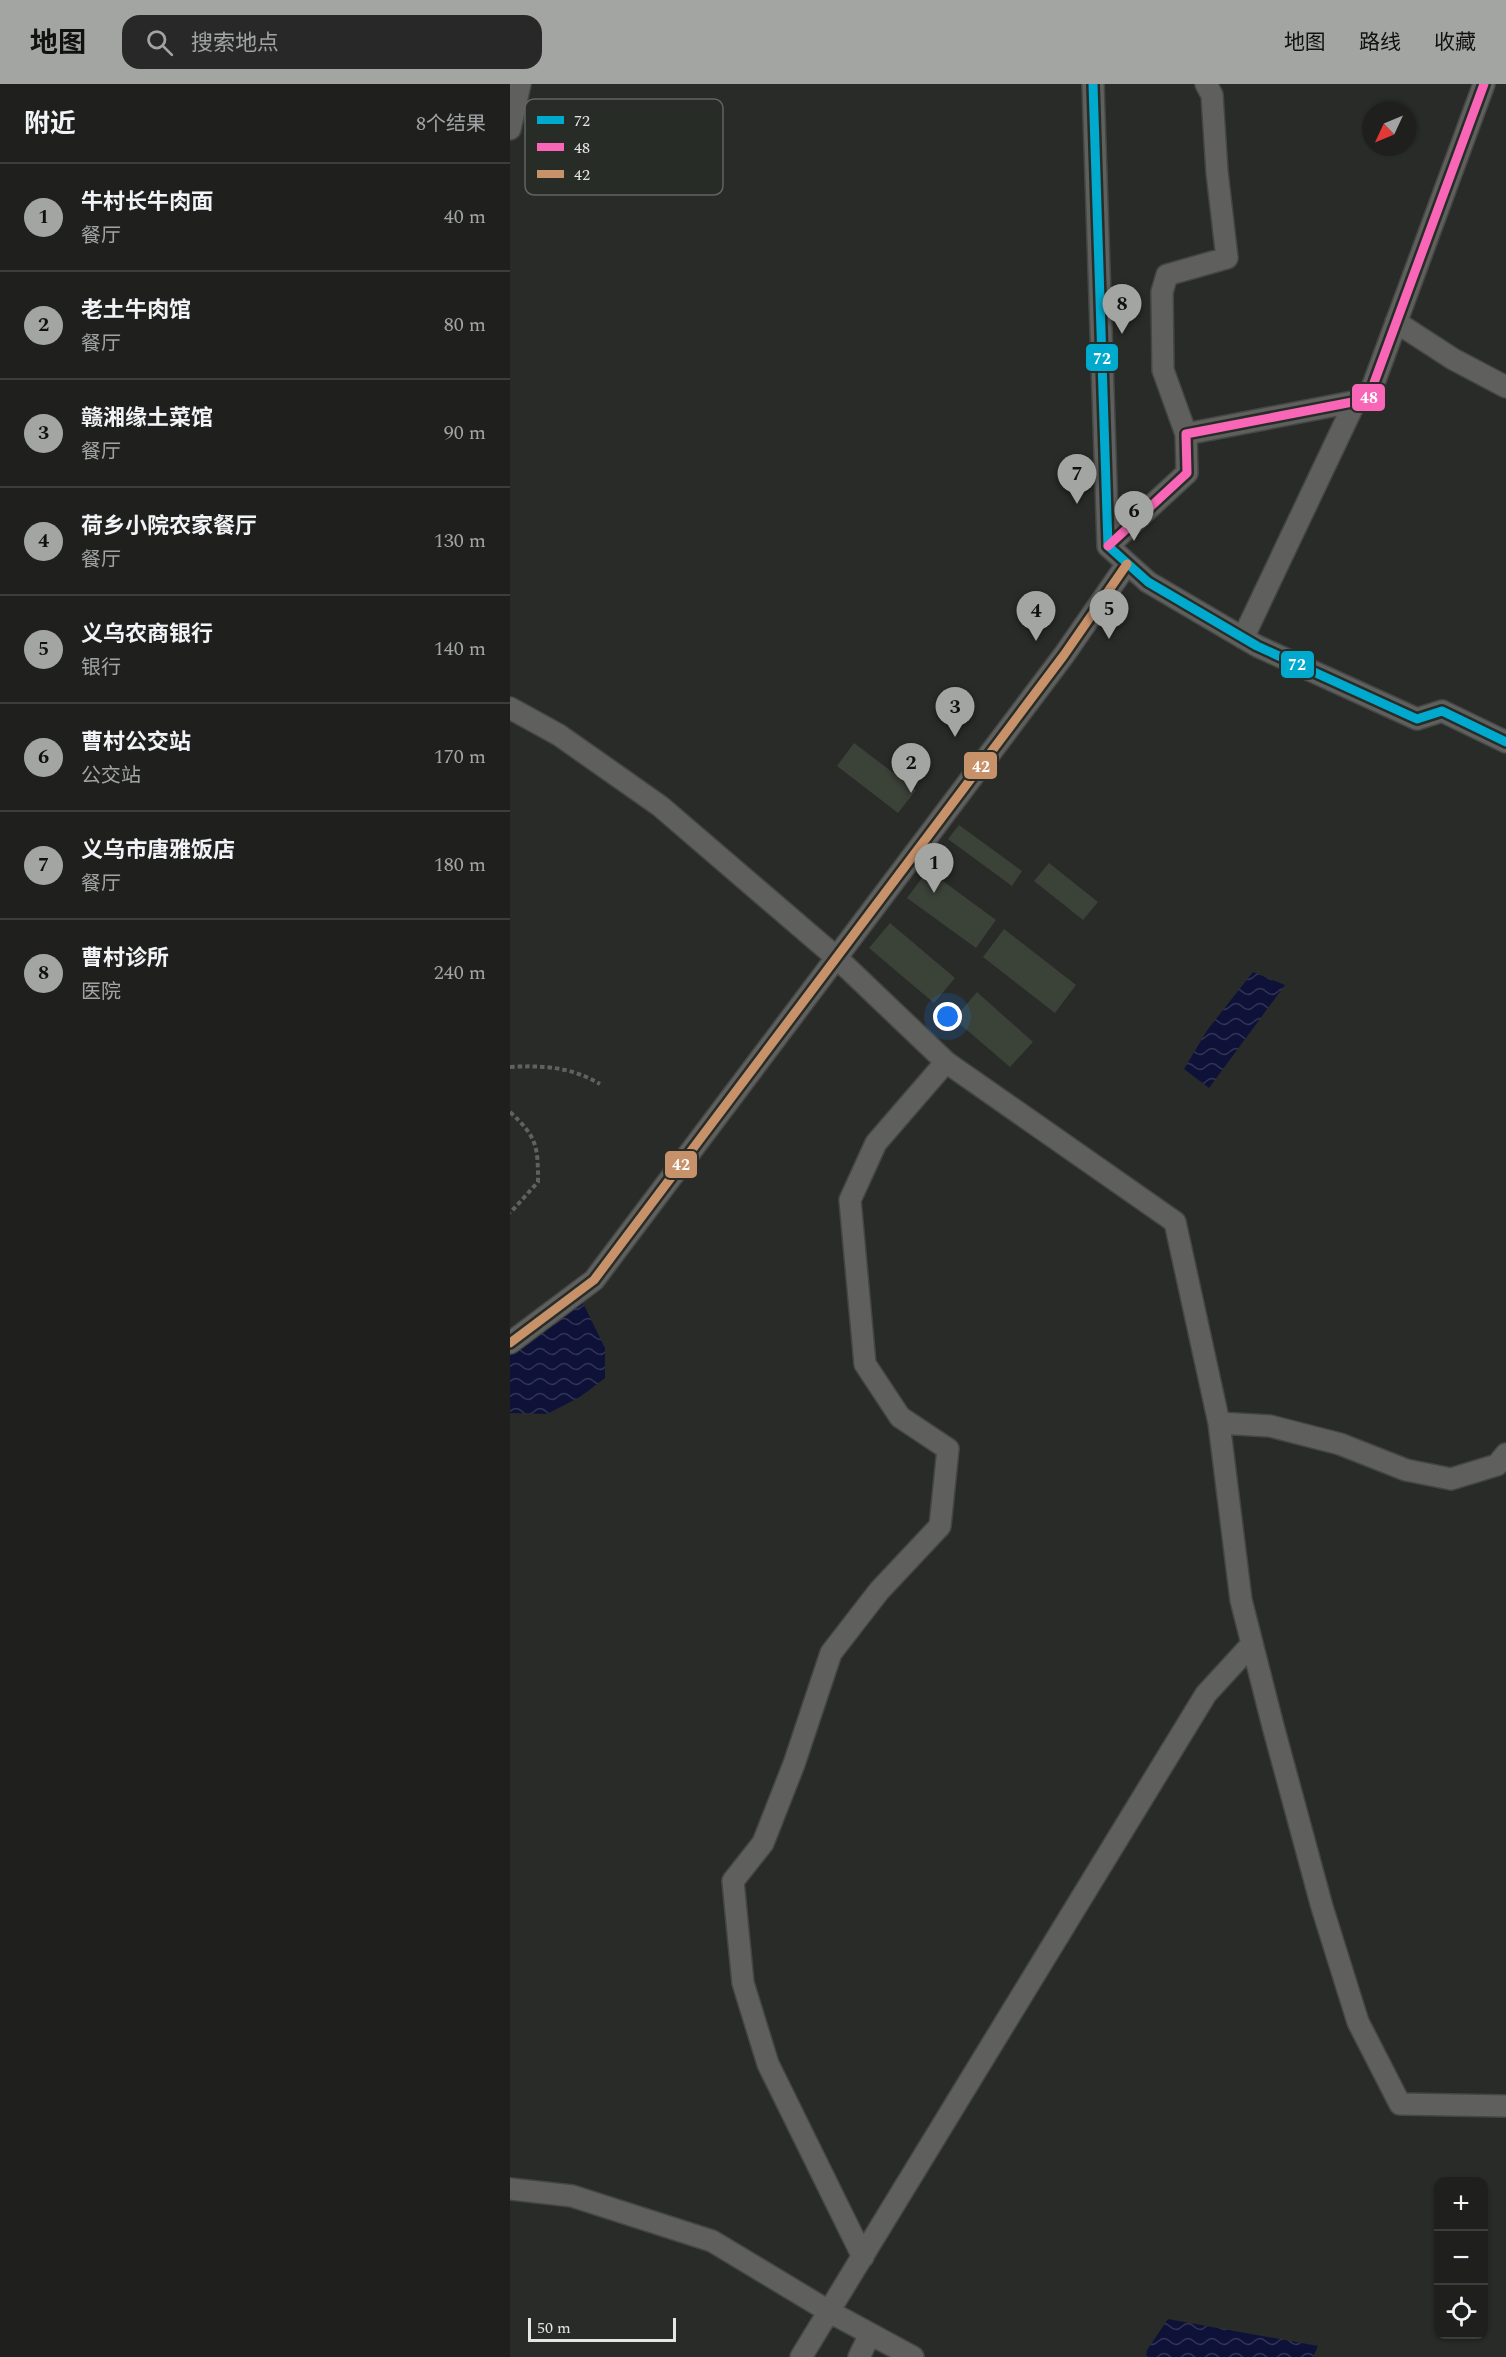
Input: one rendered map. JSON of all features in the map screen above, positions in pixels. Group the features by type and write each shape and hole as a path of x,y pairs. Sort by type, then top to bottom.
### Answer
{"street":[{"path":"510,129 520,84"},
{"path":"1108,546 1187,473 1186,434 1163,370 1162,292 1167,275 1227,258 1217,172 1212,95 1206,84"},
{"path":"1186,434 1368,399 1484,84"},
{"path":"1099,85 1108,546 1148,582 1243,638 1417,719 1442,711 1506,742"},
{"path":"1396,322 1453,359 1506,387"},
{"path":"1243,638 1355,402"},
{"path":"510,1343 594,1280 1065,655 1127,564"},
{"path":"510,708 560,735 660,806 837,958 946,1062 1175,1222 1219,1423 1241,1600 1322,1907 1358,2022 1400,2104 1506,2106"},
{"path":"863,2257 768,2064 743,1983 733,1881 763,1843 794,1764 831,1653 879,1591 940,1526 948,1449 900,1417 865,1364 850,1200 876,1143 946,1062"},
{"path":"1219,1423 1270,1426 1340,1444 1406,1470 1451,1479 1497,1465 1506,1454"},
{"path":"801,2357 1206,1694 1252,1644"},
{"path":"510,2189 572,2196 712,2241 830,2312 913,2357"},
{"path":"859,2357 870,2334"}],"path":[{"path":"510,1067 539,1065 564,1069 583,1074 600,1083"},
{"path":"510,1112 526,1127 538,1152 538,1182 510,1213"}],"water":[{"path":"1253,972 1285,985 1209,1088 1184,1069 1208,1029"},
{"path":"582,1301 605,1348 605,1378 580,1397 547,1414 510,1413 510,1353"},
{"path":"1168,2319 1318,2346 1313,2357 1146,2357 1147,2350"}],"building":[{"path":"854,743 916,790 898,813 837,766"},
{"path":"959,825 1022,871 1012,886 948,839"},
{"path":"1049,863 1098,902 1083,920 1034,881"},
{"path":"928,870 996,920 976,948 907,898"},
{"path":"890,923 955,978 934,1003 869,948"},
{"path":"1004,929 1076,985 1055,1013 983,957"},
{"path":"977,992 1033,1042 1010,1067 954,1019"}],"transit line":[{"name":"72","path":"1093,84 1108,546 1148,582 1257,646 1417,719 1442,711 1506,742"},
{"name":"48","path":"1108,546 1187,473 1186,434 1368,399 1484,84"},
{"name":"42","path":"510,1343 594,1280 1064,655 1127,564"}],"place":[{"name":"曹村诊所","path":"1122,334"},
{"name":"义乌市唐雅饭店","path":"1077,504"},
{"name":"曹村公交站","path":"1134,541"},
{"name":"义乌农商银行","path":"1109,639"},
{"name":"荷乡小院农家餐厅","path":"1036,641"},
{"name":"赣湘缘土菜馆","path":"955,737"},
{"name":"老土牛肉馆","path":"911,793"},
{"name":"牛村长牛肉面","path":"934,893"}]}
